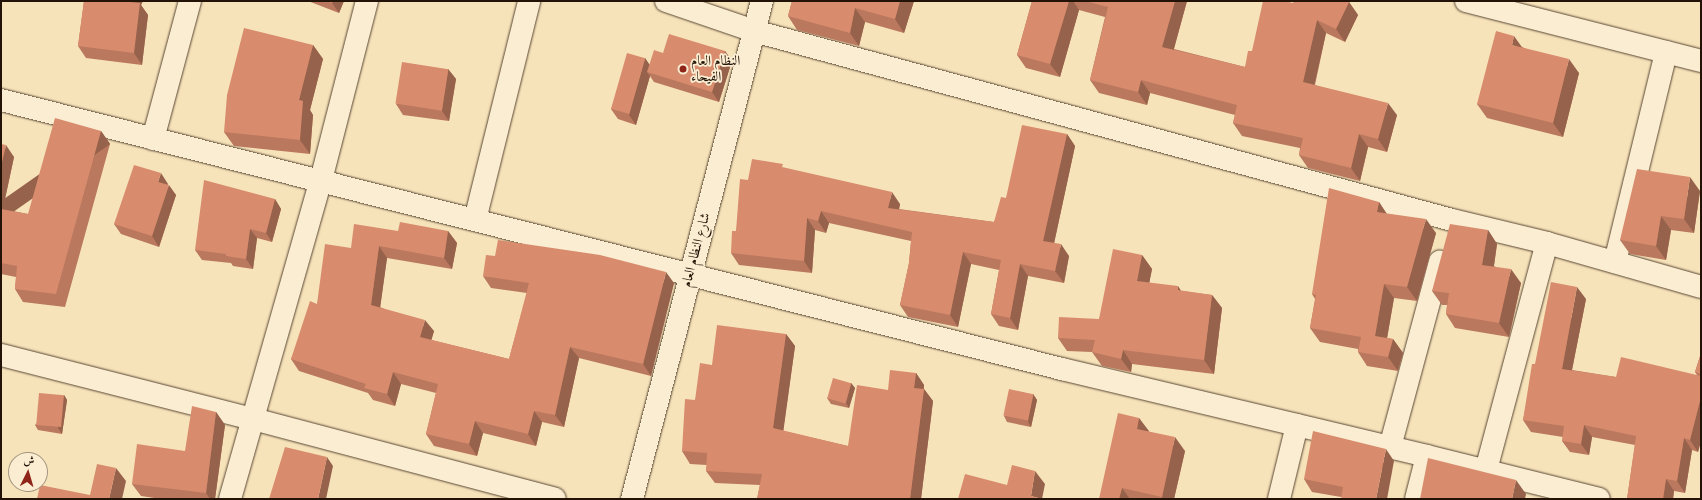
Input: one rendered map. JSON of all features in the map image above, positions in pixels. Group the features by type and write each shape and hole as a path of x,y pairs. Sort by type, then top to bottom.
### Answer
{"street":[{"path":"153,139 190,1"},
{"path":"230,499 321,180 367,1"},
{"path":"475,220 529,1"},
{"path":"666,1 754,32 1452,220 1547,243 1701,287"},
{"name":"شارع النظام العام","path":"632,499 689,275 762,1"},
{"path":"1466,1 1701,61"},
{"path":"1615,262 1666,52"},
{"path":"1,100 1062,369 1486,470 1599,499"},
{"path":"1390,447 1452,220"},
{"path":"1486,470 1547,243"},
{"path":"1,355 253,419 555,499"},
{"path":"1279,499 1297,425"},
{"path":"1416,499 1427,456"}],"building":[{"path":"84,1 130,1 140,3 134,53 78,46"},
{"path":"792,1 900,1 895,19 855,8 850,33 788,16"},
{"path":"1032,1 1069,1 1050,64 1017,55"},
{"path":"1085,1 1175,1 1162,47 1245,67 1248,51 1252,51 1263,1 1284,1 1293,3 1294,1 1349,2 1336,29 1317,20 1303,82 1388,103 1378,139 1359,134 1351,168 1299,155 1303,138 1233,123 1237,105 1141,80 1138,92 1090,80 1108,7"},
{"path":"244,28 313,45 299,100 303,101 300,140 224,132 227,95"},
{"path":"1496,31 1514,36 1512,45 1569,59 1553,123 1477,104"},
{"path":"669,34 725,51 712,92 647,72 654,50 663,53"},
{"path":"627,53 645,58 629,114 611,109"},
{"path":"402,62 448,69 442,111 395,103"},
{"path":"55,118 101,131 56,294 15,289 17,266 1,263 1,209 28,214"},
{"path":"1022,125 1067,134 1043,241 1061,244 1055,271 1020,264 1010,318 991,314 1001,260 963,252 950,315 900,305 909,263 912,232 821,211 818,221 807,218 804,261 731,253 732,231 736,231 740,179 748,180 752,159 783,164 782,167 892,192 888,208 994,222 1001,197 1006,198"},
{"path":"1,144 6,145 1,166"},
{"path":"134,165 161,173 158,182 169,185 152,236 114,224"},
{"path":"1637,169 1690,177 1684,219 1661,216 1656,246 1620,240"},
{"path":"204,180 275,199 266,233 250,229 246,259 226,256 226,254 195,250"},
{"path":"1329,188 1379,202 1377,212 1426,219 1407,287 1384,284 1375,336 1393,339 1388,357 1358,352 1361,337 1310,328 1316,295 1312,294"},
{"path":"400,222 448,231 444,258 379,246 371,305 425,320 420,337 509,359 529,283 483,276 486,255 495,256 498,240 600,255 666,272 643,364 570,347 555,415 534,411 528,434 475,421 469,444 426,434 438,384 393,372 387,394 364,388 366,384 291,359 310,301 317,304 325,244 351,248 354,224 398,231"},
{"path":"1450,224 1488,230 1482,265 1511,269 1499,323 1446,314 1449,293 1432,291"},
{"path":"1113,249 1142,255 1137,281 1178,286 1178,290 1212,295 1204,360 1123,350 1121,359 1092,352 1095,340 1058,338 1059,317 1099,319"},
{"path":"1551,282 1577,287 1562,369 1616,377 1621,357 1701,376 1701,397 1690,440 1684,438 1677,481 1666,479 1663,499 1627,499 1636,436 1584,425 1581,444 1562,441 1564,426 1523,420 1532,364 1535,364"},
{"path":"717,325 786,334 773,428 848,446 857,385 888,390 890,370 916,373 914,388 924,389 910,499 757,499 762,474 706,471 707,453 682,451 685,399 695,400 700,363 712,365"},
{"path":"1701,353 1701,374 1695,372"},
{"path":"833,378 851,383 845,403 827,398"},
{"path":"1009,389 1033,394 1028,421 1003,415"},
{"path":"39,393 64,395 61,427 36,425"},
{"path":"192,406 216,412 206,493 132,484 137,444 185,451"},
{"path":"1118,413 1139,418 1137,429 1175,437 1162,497 1122,488 1119,499 1099,499"},
{"path":"1313,431 1386,449 1376,499 1341,499 1343,487 1304,479"},
{"path":"285,447 327,457 318,499 269,499"},
{"path":"1428,458 1516,480 1512,499 1420,499"},
{"path":"97,464 116,468 109,499 37,499 38,492 48,492 48,487 90,495"},
{"path":"1012,465 1035,471 1031,496 1042,499 958,499 965,474 1007,485"}],"place":[{"name":"النظام العام الفيحاء","path":"683,69"}]}
